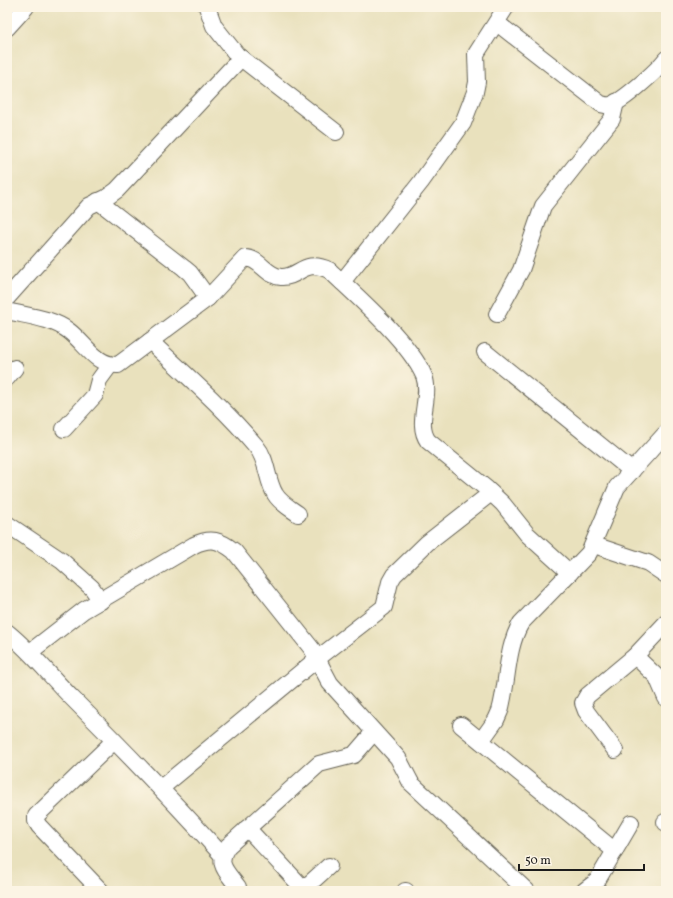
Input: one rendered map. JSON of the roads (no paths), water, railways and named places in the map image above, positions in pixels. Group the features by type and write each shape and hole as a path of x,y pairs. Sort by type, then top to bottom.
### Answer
{"street":[{"path":"7,28 26,7"},
{"path":"207,7 214,26 230,47 241,58 336,132"},
{"path":"342,282 421,182 463,123 475,92 476,54 506,7"},
{"path":"497,22 602,104 607,106 616,102 654,73 666,59"},
{"path":"7,298 89,206 106,198 117,190 241,58"},
{"path":"497,314 521,270 544,206 612,119 616,102"},
{"path":"98,201 190,273 208,298"},
{"path":"7,311 53,322 62,326 102,362 110,366 118,365 208,298 245,258 254,260 274,276 283,277 309,266 322,266 329,270 342,282 386,326 407,350 424,376 426,384 423,428 425,436 434,447 491,493 511,513 527,534 570,573"},
{"path":"150,341 220,407 257,447 263,456 275,494 280,501 298,514"},
{"path":"485,352 632,471"},
{"path":"64,428 95,396 98,380 110,366"},
{"path":"481,741 496,720 500,711 512,649 517,630 521,623 589,553 594,545 613,495 621,483 666,433"},
{"path":"161,788 317,659 384,607 390,582 394,575 427,543 491,493"},
{"path":"7,524 62,561 92,588 101,601"},
{"path":"30,652 77,615 194,545 204,540 223,542 234,551 312,649 330,684 373,733 398,758 411,783 527,891"},
{"path":"594,545 648,562 656,566 666,575"},
{"path":"615,750 586,711 583,703 587,696 635,656 666,623"},
{"path":"7,632 30,652 54,680 161,788 222,855"},
{"path":"635,656 657,677 666,698"},
{"path":"461,725 615,851"},
{"path":"237,891 238,887 222,864 222,855 228,846 319,764 354,755 373,733"},
{"path":"101,891 39,826 36,821 36,816 114,741"},
{"path":"584,891 597,880 631,823"},
{"path":"248,828 300,885 307,886 329,866"}]}
